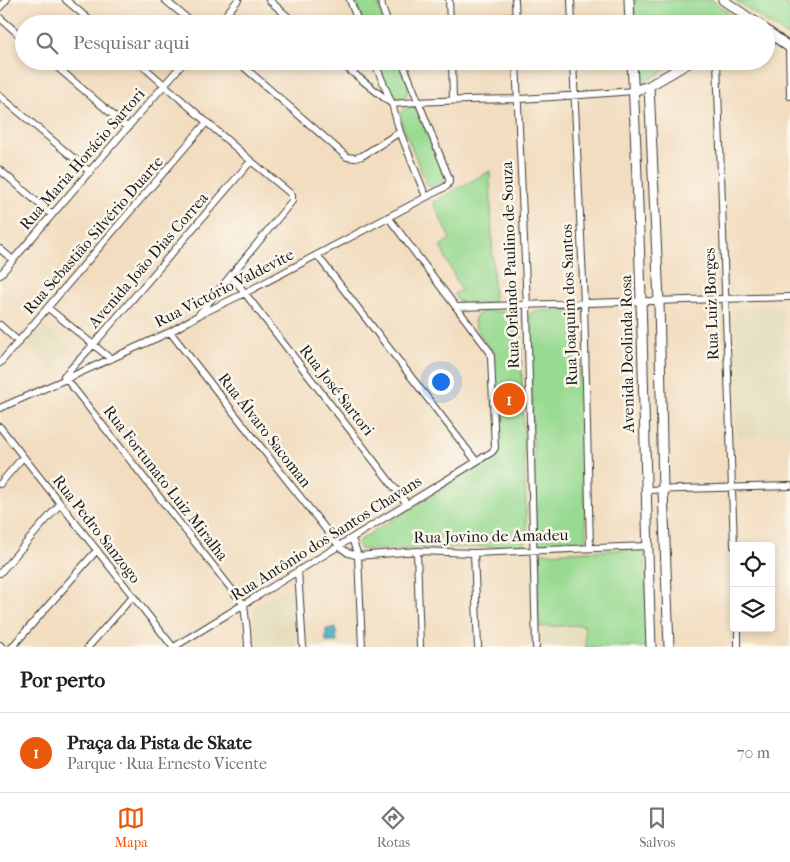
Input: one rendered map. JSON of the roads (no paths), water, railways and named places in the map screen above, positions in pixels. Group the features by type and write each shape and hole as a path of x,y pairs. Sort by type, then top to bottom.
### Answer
{"street":[{"path":"0,7 6,0"},
{"path":"66,0 84,15"},
{"path":"166,0 184,15"},
{"path":"226,15 238,0"},
{"path":"269,0 286,15"},
{"path":"350,0 356,15"},
{"path":"381,0 385,15"},
{"path":"449,0 450,15"},
{"path":"515,0 516,15"},
{"path":"571,0 572,15"},
{"path":"629,0 630,15"},
{"path":"723,0 745,15"},
{"path":"0,18 15,30"},
{"path":"775,37 789,47 790,96"},
{"path":"60,70 128,128"},
{"path":"147,70 206,123 291,194 293,199 199,316"},
{"name":"Rua Maria Horácio Sartori","path":"0,275 177,70"},
{"path":"247,70 347,157 355,158 362,156 400,132"},
{"path":"350,70 392,104 417,101 575,96 633,91 649,86 677,70"},
{"path":"378,70 426,197"},
{"path":"405,70 417,101"},
{"path":"452,70 453,100"},
{"name":"Rua Orlando Paulino de Souza","path":"516,70 526,306 536,647"},
{"name":"Rua Joaquim dos Santos","path":"574,70 584,303 590,548"},
{"name":"Avenida Deolinda Rosa","path":"632,70 642,301 645,490 651,647"},
{"name":"Rua Luiz Borges","path":"717,70 734,542"},
{"name":"Avenida Deolinda Rosa","path":"649,86 659,301 669,647"},
{"path":"0,96 90,172"},
{"name":"Rua Victório Valdevite","path":"0,408 170,332 447,186 449,178 417,101"},
{"name":"Rua Sebastião Silvério Duarte","path":"0,363 206,123"},
{"name":"Avenida João Dias Correa","path":"65,378 251,161"},
{"path":"0,170 52,215"},
{"path":"388,217 456,307 790,297"},
{"path":"0,248 13,260"},
{"path":"317,255 476,461"},
{"name":"Rua José Sartori","path":"231,275 407,504"},
{"name":"Rua Antônio dos Santos Chavans","path":"174,647 492,452 496,444 491,357 488,348 456,307"},
{"path":"48,308 111,359"},
{"path":"0,325 19,342"},
{"name":"Rua Álvaro Sacoman","path":"170,332 339,546"},
{"name":"Rua Fortunato Luiz Miralha","path":"65,378 244,605"},
{"name":"Rua Pedro Sanzogo","path":"0,427 174,647"},
{"path":"0,484 23,457"},
{"path":"645,490 790,486"},
{"path":"0,574 60,504"},
{"path":"352,538 358,556 362,647"},
{"path":"339,546 348,553 358,556"},
{"name":"Rua Jovino de Amadeu","path":"358,556 417,551 474,553 647,546"},
{"path":"12,647 97,550"},
{"path":"417,551 420,647"},
{"path":"474,553 478,647"},
{"path":"298,571 303,647"},
{"path":"88,647 133,596"},
{"path":"244,605 248,647"},
{"path":"738,632 738,647"},
{"path":"185,639 186,647"}],"water":[{"path":"336,628 337,642 326,642 326,629"}],"place":[{"name":"Praça da Pista de Skate","path":"509,399"}]}
